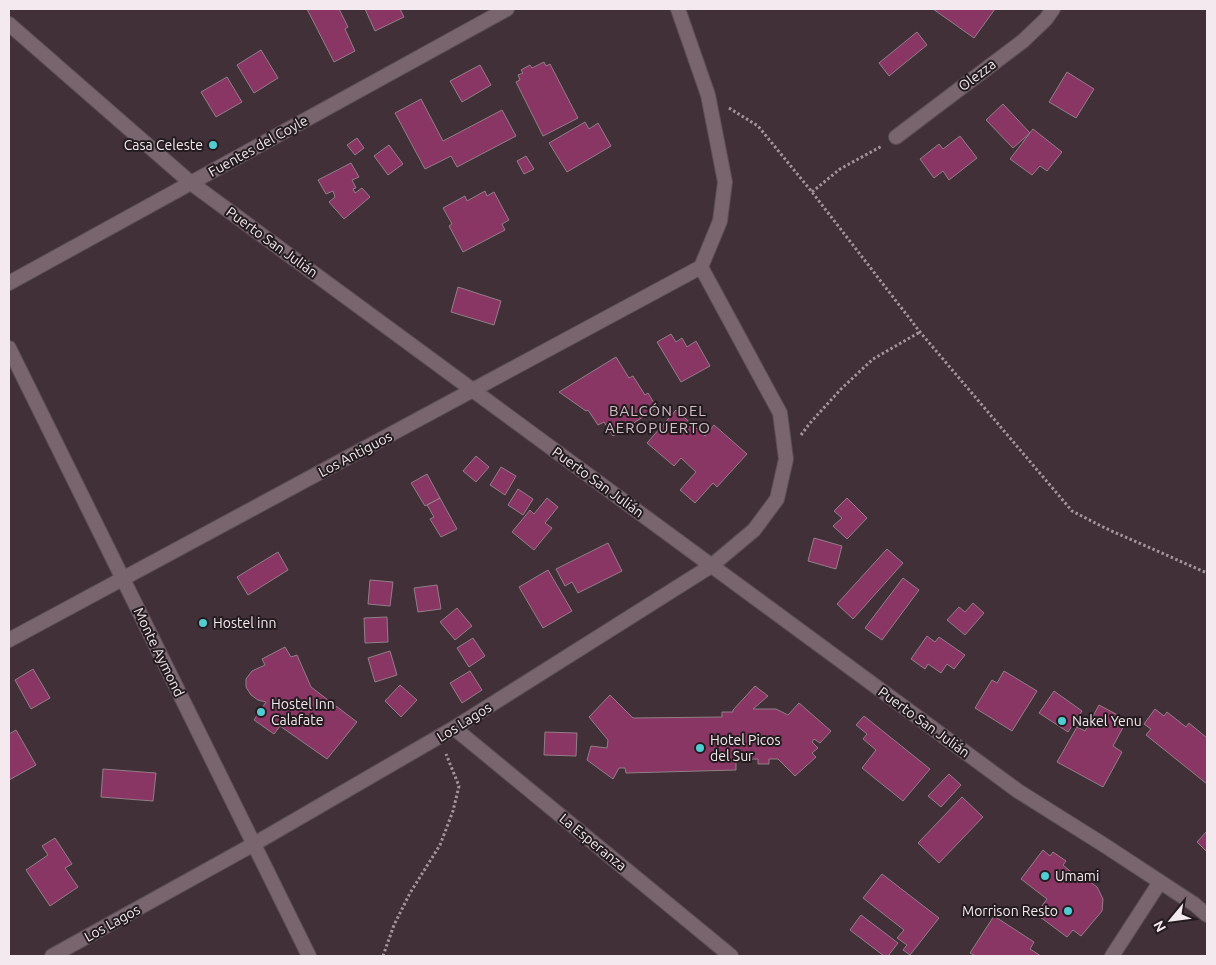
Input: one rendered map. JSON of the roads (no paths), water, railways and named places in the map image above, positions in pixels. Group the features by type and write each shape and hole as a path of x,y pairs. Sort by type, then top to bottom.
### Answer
{"street":[{"name":"Fuentes del Coyle","path":"9,283 507,9"},
{"path":"678,9 708,95 725,182 720,221 701,267"},
{"name":"Olezza","path":"896,137 1023,41 1046,19 1053,9"},
{"name":"Puerto San Julián","path":"9,24 191,183 1018,791 1104,844 1207,914"},
{"name":"Los Antiguos","path":"9,640 701,267"},
{"name":"Los Lagos","path":"52,956 254,844 438,738 711,566 754,530 776,499 786,459 780,413 701,267"},
{"name":"Monte Aymond","path":"9,348 309,956"},
{"name":"La Esperanza","path":"454,728 731,956"},
{"path":"1112,956 1160,882"}],"place":[{"name":"Casa Celeste","path":"213,145"},
{"name":"Hostel inn","path":"203,623"},
{"name":"Hostel Inn Calafate","path":"261,712"},
{"name":"Nakel Yenu","path":"1062,721"},
{"name":"Hotel Picos del Sur","path":"700,748"},
{"name":"Umami","path":"1045,876"},
{"name":"Morrison Resto","path":"1068,911"}],"district":[{"name":"BALCÓN DEL AEROPUERTO","path":"658,420"}]}
